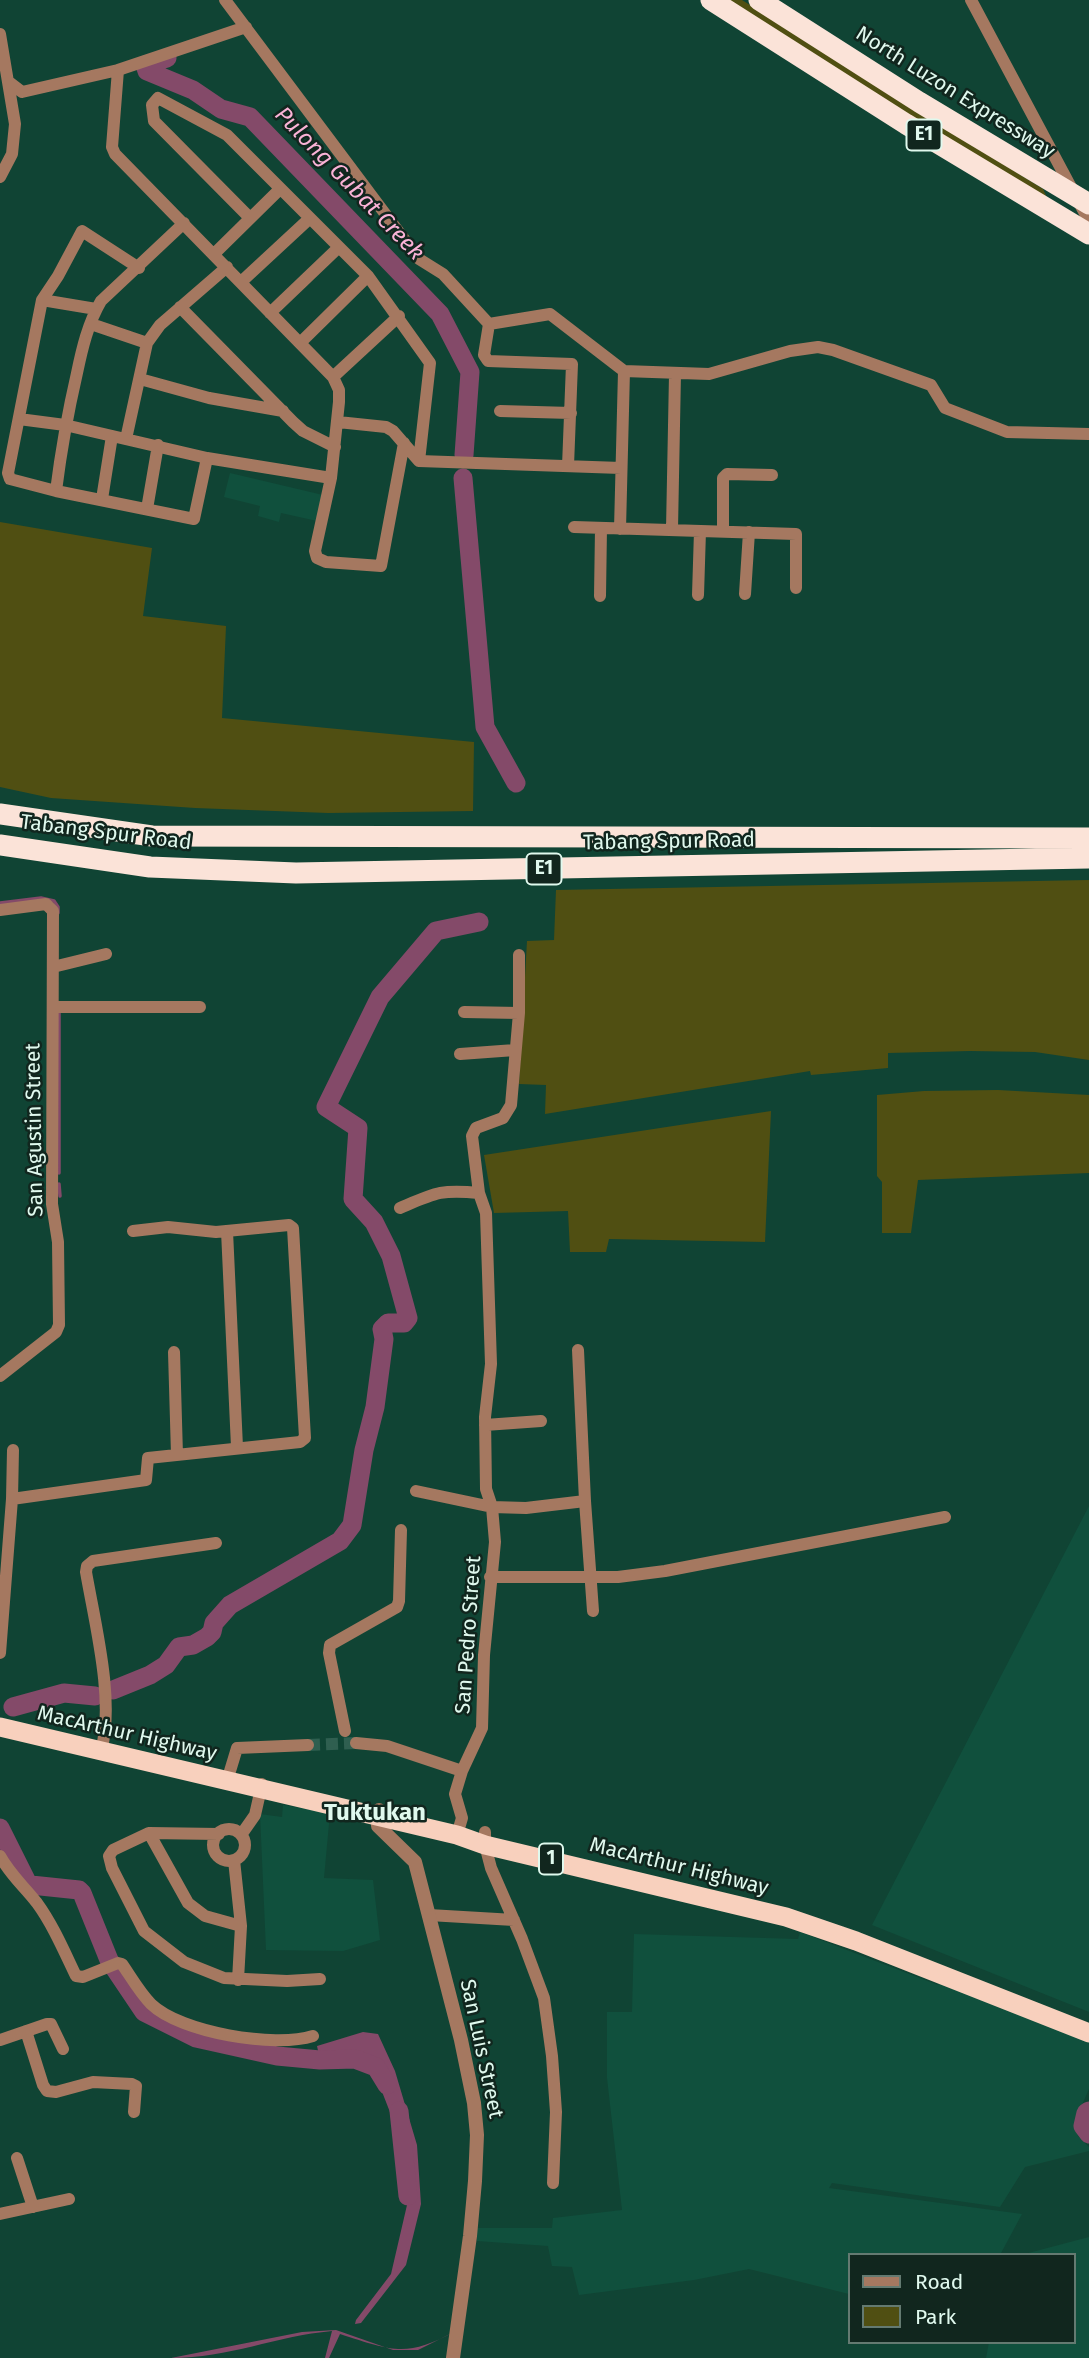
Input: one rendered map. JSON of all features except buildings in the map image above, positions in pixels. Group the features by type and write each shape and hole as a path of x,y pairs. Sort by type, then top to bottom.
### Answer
{"highway":[{"name":"E1","path":"712,0 906,124 1084,227"},
{"name":"North Luzon Expressway","path":"760,0 919,102 1089,204"},
{"name":"Tabang Spur Road","path":"0,814 152,836 1089,838"},
{"name":"Tabang Spur Road","path":"0,845 150,867 296,873 1089,858"},
{"name":"MacArthur Highway","path":"0,1717 102,1746 459,1830 786,1917 856,1941 1089,2033"},
{"name":"MacArthur Highway","path":"0,1727 102,1746"},
{"name":"MacArthur Highway","path":"485,1838 788,1907 1089,2021"}],"street":[{"path":"225,0 419,259 443,274 489,324"},
{"path":"971,0 1084,227"},
{"path":"9,82 22,92 118,71 246,27"},
{"path":"0,34 15,124 12,154 0,177"},
{"path":"118,71 112,147 115,154 333,377 339,390 331,478 316,551 317,558 326,562 381,566 404,443"},
{"path":"250,218 154,121 152,105 158,98 227,135 368,276 399,316 430,363 419,461"},
{"path":"214,254 280,189"},
{"path":"242,282 309,219"},
{"path":"56,491 65,425 84,341 96,309 184,223"},
{"path":"139,268 82,231 42,300 8,473 10,479 194,519 207,457"},
{"path":"270,313 338,248"},
{"path":"126,439 147,343 160,325 226,267"},
{"path":"300,343 368,276"},
{"path":"42,300 96,309"},
{"path":"180,307 303,431 335,447"},
{"path":"489,324 550,314 624,371 709,374 762,357 818,347 931,385 945,408 1007,432 1089,434"},
{"path":"333,377 399,316"},
{"path":"91,324 147,343"},
{"path":"489,324 484,355 488,361 572,364 568,466"},
{"path":"620,529 624,371"},
{"path":"672,530 675,374"},
{"path":"140,379 209,398 283,411"},
{"path":"500,411 570,413"},
{"path":"19,419 65,425 207,457 331,478"},
{"path":"338,422 386,427 393,431 419,461 621,468"},
{"path":"102,499 112,436"},
{"path":"147,509 158,445"},
{"path":"723,531 723,478 727,474 772,475"},
{"path":"574,527 796,534 796,588"},
{"path":"600,596 601,528"},
{"path":"698,595 700,530"},
{"path":"745,594 749,532"},
{"name":"San Agustin Street","path":"0,910 46,904 53,911 52,1203 58,1242 59,1325 55,1332 0,1376"},
{"path":"53,967 106,954"},
{"path":"460,1054 514,1050 519,1013 519,955"},
{"path":"53,1007 200,1007"},
{"path":"464,1012 519,1013"},
{"name":"San Pedro Street","path":"459,1830 462,1818 455,1794 462,1771 482,1728 484,1656 495,1542 492,1507 486,1489 485,1425 490,1350 486,1213 479,1193 472,1136 476,1128 503,1118 508,1112 511,1105 514,1050"},
{"path":"400,1208 439,1192 453,1190 479,1193"},
{"path":"12,1499 146,1480 148,1458 300,1442 305,1438 293,1228 289,1225 227,1231 168,1227 133,1231"},
{"path":"227,1231 237,1447"},
{"path":"578,1350 584,1501 593,1611"},
{"path":"174,1352 177,1455"},
{"path":"485,1425 541,1421"},
{"path":"0,1653 12,1499 13,1450"},
{"path":"416,1491 492,1507 526,1508 584,1501"},
{"path":"490,1577 618,1577 664,1571 945,1517"},
{"path":"345,1731 329,1653 330,1645 397,1607 401,1530"},
{"path":"102,1746 105,1686 87,1566 93,1561 216,1543"},
{"path":"356,1743 387,1746 462,1771"},
{"path":"228,1777 237,1748 308,1745"},
{"path":"241,1836 255,1815 262,1785"},
{"name":"San Luis Street","path":"379,1813 378,1826 415,1862 461,2040 474,2103 477,2135 470,2236 453,2358"},
{"path":"219,1834 214,1841 216,1854 225,1861 234,1860 243,1852 245,1846 241,1836 228,1830 219,1834 149,1833 113,1850 109,1856 112,1868 144,1931 184,1962 224,1978 286,1981 320,1979"},
{"path":"149,1833 188,1903 205,1916 241,1926"},
{"path":"485,1838 491,1868 544,1998 556,2112 553,2183"},
{"path":"0,1856 11,1875 37,1904 51,1925 76,1976 83,1977 111,1965 122,1964 151,2005 176,2020 197,2028 283,2042 313,2036"},
{"path":"234,1860 241,1926 239,1980"},
{"path":"429,1915 514,1920"},
{"path":"0,2040 51,2024 63,2049"},
{"path":"26,2031 47,2091 56,2092 93,2082 132,2084 137,2091 134,2112"},
{"path":"18,2158 33,2207"},
{"path":"0,2214 69,2199"}],"shaded area":[{"path":"230,473 323,495 317,521 281,513 279,522 258,516 260,506 224,497"},
{"path":"1089,1506 1089,2012 872,1925"},
{"path":"283,1805 330,1813 324,1878 373,1880 380,1940 343,1951 266,1950 260,1814 282,1817"},
{"path":"800,1932 938,1985 940,1982 1089,2040 1089,2089 1075,2121 1078,2136 1089,2147 1089,2151 1025,2167 1000,2207 832,2183 829,2188 1022,2214 1001,2253 848,2253 848,2294 749,2269 694,2280 579,2295 572,2267 552,2266 548,2246 477,2241 477,2228 552,2228 553,2218 622,2210 607,2078 607,2012 632,2012 634,1934 798,1939"},
{"path":"363,2032 378,2034 395,2071 417,2145 421,2204 406,2265 361,2323 355,2324 391,2274 407,2205 404,2148 370,2061 348,2050 320,2060 317,2046"},
{"path":"1089,2237 1089,2358 986,2358 989,2344 1075,2344 1075,2253 1029,2253"},
{"path":"336,2330 385,2347 340,2334 329,2358 325,2358 332,2331 291,2337 233,2351 171,2358 302,2332"},
{"path":"436,2341 418,2350 393,2350 385,2347 411,2348"}],"green space":[{"path":"726,0 742,0 1043,189 1050,204"},
{"path":"0,522 152,548 143,616 226,626 222,718 474,742 473,811 328,813 195,808 51,798 0,787"},
{"path":"1089,880 1089,1060 1035,1052 888,1053 888,1068 811,1075 810,1071 545,1114 546,1085 519,1084 527,941 554,940 556,890"},
{"path":"998,1090 1089,1095 1089,1173 918,1180 911,1233 882,1233 882,1182 877,1176 877,1095"},
{"path":"771,1111 765,1242 609,1239 606,1252 570,1252 568,1211 494,1213 484,1155"}],"waterway":[{"name":"Pulong Gubat Creek","path":"167,58 145,65 147,71 193,90 221,109 250,117 440,314 470,372 464,455"},
{"name":"Pulong Gubat Creek","path":"463,478 485,727 516,783"},
{"path":"0,903 41,898 54,901 58,913"},
{"name":"Pulong Gubat Creek","path":"113,1690 150,1675 166,1665 179,1647 193,1645 207,1637 212,1632 214,1623 230,1605 340,1541 352,1525 364,1450 375,1407 384,1339 382,1329 388,1323 404,1323 408,1318 391,1256 374,1222 353,1199 358,1128 326,1107 380,997 436,931 479,922"},
{"path":"59,1012 59,1173"},
{"path":"59,1184 60,1196"},
{"name":"Pulong Gubat Creek","path":"13,1707 64,1693 95,1696"},
{"name":"Pulong Gubat Creek","path":"0,1828 27,1882 31,1885 79,1890 82,1893 109,1960 144,2012 196,2038 277,2056 320,2060 355,2059 376,2067 387,2085"},
{"name":"Pulong Gubat Creek","path":"399,2111 408,2196"},
{"path":"1089,2111 1083,2126 1089,2134"}],"tunnel":[{"path":"308,1745 356,1743"}],"district":[{"name":"Tuktukan","path":"375,1813"}]}
